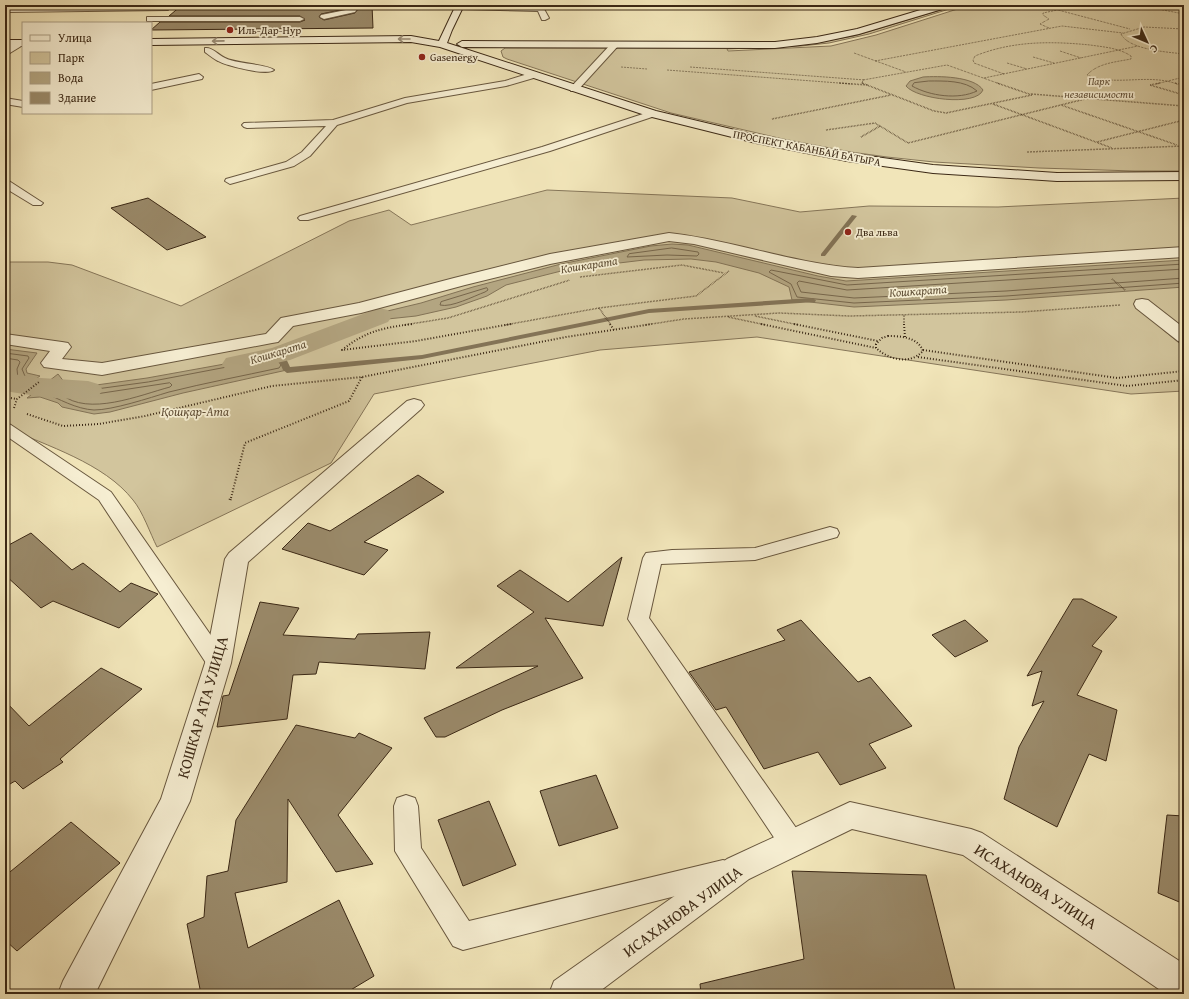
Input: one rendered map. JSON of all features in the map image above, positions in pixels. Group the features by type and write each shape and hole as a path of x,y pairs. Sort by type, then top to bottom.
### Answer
{"street":[{"path":"152,50 409,48 442,44 614,46 775,45 810,41 859,32 946,5"},
{"path":"442,44 447,30 460,7"},
{"path":"152,42 410,39 442,44"},
{"name":"ПРОСПЕКТ КАБАНБАЙ БАТЫРА","path":"442,44 652,114 756,140 847,157 933,169 1057,177 1184,176"},
{"path":"6,50 22,46"},
{"path":"5,339 62,347 50,363 102,369 272,338 287,322 361,308 460,281 550,259 669,237 694,240 831,271 858,273 1184,252"},
{"path":"1142,304 1184,337"},
{"name":"КОШКАР АТА УЛИЦА","path":"76,994 175,801 218,663 237,559 414,405"},
{"name":"ИСАХАНОВА УЛИЦА","path":"567,994 738,869 850,815 970,843 1184,985"}],"lane":[{"path":"174,5 146,19 300,19"},
{"path":"324,17 353,11 357,5"},
{"path":"908,5 932,9"},
{"path":"460,7 541,9 545,18"},
{"path":"5,10 166,9"},
{"path":"574,89 614,46"},
{"path":"208,50 222,60 246,67 270,70"},
{"path":"247,125 334,123 405,101 506,83 534,75"},
{"path":"152,87 199,77"},
{"path":"5,101 22,104"},
{"path":"304,218 546,149 652,114"},
{"path":"230,181 290,164 306,154 334,123"},
{"path":"5,183 37,204"},
{"path":"5,428 105,496 218,663"},
{"path":"792,843 638,620 653,558 672,556 755,554 830,533"},
{"path":"406,806 408,851 463,936 738,869"}],"path":[{"path":"1039,5 1133,29"},
{"path":"1051,28 1040,24 1049,19 1043,15 1043,13 1081,5"},
{"path":"1088,5 1113,7 1126,5"},
{"path":"1137,5 1184,14"},
{"path":"875,61 1062,26 1123,33 1133,29 1158,27 1184,29"},
{"path":"1123,33 1123,38 1138,46 1184,54"},
{"path":"1004,74 974,63 973,60 975,56 997,49 1035,42 1070,43 1118,50 1130,55 1131,59 1098,66 1087,74 1103,80 1154,78 1168,80 1184,86"},
{"path":"984,78 1138,46"},
{"path":"848,51 906,72"},
{"path":"1060,52 1081,58"},
{"path":"1033,57 1054,63"},
{"path":"1007,62 1028,69"},
{"path":"685,66 867,80 947,65 1031,94 1184,106"},
{"path":"618,66 647,69"},
{"path":"667,70 848,83 867,86 946,114 1030,96 1031,94"},
{"path":"1184,76 1150,84 1184,95"},
{"path":"867,80 862,82 867,86"},
{"path":"769,120 891,95"},
{"path":"908,143 1088,98"},
{"path":"992,104 1114,149"},
{"path":"1061,105 1180,146"},
{"path":"1097,142 1184,120"},
{"path":"875,122 908,143 914,144"},
{"path":"1026,152 1184,146"},
{"path":"1087,258 1142,304"},
{"path":"682,266 724,273 696,296 598,308 416,341 342,350 359,337 381,330 445,319 534,289 575,278 682,266"},
{"path":"21,412 63,426 99,424 145,416 287,384 362,377 566,337 684,319 779,314 849,316 1021,312 1142,304"},
{"path":"598,308 614,330"},
{"path":"751,315 878,340 888,336 905,337 920,344 922,350 918,357"},
{"path":"904,315 905,337"},
{"path":"725,316 876,348 885,355 893,358 909,359 918,357 1127,386 1184,380"},
{"path":"876,348 878,340"},
{"path":"922,350 1117,378 1184,371"},
{"path":"230,500 245,443 349,401 362,377"},
{"path":"14,409 17,399 45,378"},
{"path":"5,397 17,399"}],"green space":[{"name":"Парк независимости","path":"957,5 962,5 869,34 829,43 801,46 727,49 728,51 831,46 876,35 970,5 1184,5 1184,171 1039,168 934,162 851,152 783,139 671,113 507,59 503,57 501,51 505,48 716,48 801,45 854,36"},
{"name":"Қошқар-Ата","path":"547,190 732,198 800,212 869,206 998,207 1184,198 1184,326 1162,329 1184,347 1184,391 1131,394 757,337 600,350 374,394 331,463 157,547 137,505 121,487 107,476 74,457 5,427 5,262 48,262 72,265 181,306 349,221 389,210 411,225"}],"water":[{"path":"923,77 964,79 978,85 983,90 978,95 958,100 921,94 912,91 906,86 910,81"},
{"path":"672,244 688,245 818,276 846,281 1184,260 1184,287 1006,300 854,307 792,300 789,287 759,273 716,262 691,259 644,260 569,269 506,285 487,296 456,307 416,316 378,320 334,335 335,327 354,319 421,303 473,287 561,264 651,246"},
{"path":"5,349 37,353 26,369 27,373 40,376 21,389 5,387"},
{"path":"280,354 287,370 183,393 110,412 94,414 62,407 58,403 40,397 27,398 58,374 65,383 78,386 89,386 147,378"}],"building":[{"path":"182,5 352,5 350,8 321,14 319,17 324,20 355,13 361,5 372,5 373,28 152,30 160,22 300,22 305,20 300,16 169,16"},
{"path":"148,198 206,237 167,250 111,208"},
{"path":"418,475 444,492 364,542 388,550 364,575 282,549 308,523 330,531"},
{"path":"31,533 72,570 83,563 120,592 131,583 158,594 119,628 53,601 41,608 5,575 5,547"},
{"path":"622,557 603,626 545,618 583,678 502,710 445,737 436,737 424,718 538,666 456,668 534,612 497,586 520,570 568,602"},
{"path":"1073,599 1082,599 1117,617 1092,646 1102,651 1077,695 1117,710 1106,761 1089,754 1057,827 1004,799 1019,747 1044,701 1032,706 1042,671 1027,676"},
{"path":"260,602 299,608 283,635 355,639 358,634 430,632 425,669 319,662 316,674 293,675 287,719 217,727 223,696 229,695"},
{"path":"801,620 858,682 870,677 912,726 869,744 886,768 840,785 818,752 764,769 726,707 716,710 689,672 785,640 777,630"},
{"path":"965,620 988,641 955,657 932,635"},
{"path":"101,668 142,689 60,759 63,762 23,789 15,781 5,787 5,701 29,726"},
{"path":"296,725 355,738 359,733 392,748 338,815 373,864 336,872 288,799 287,882 235,893 248,948 339,900 374,976 344,994 201,994 187,924 204,917 207,876 228,871 236,820"},
{"path":"596,775 618,828 559,846 540,791"},
{"path":"489,801 516,865 463,886 438,820"},
{"path":"1167,815 1184,816 1184,904 1158,893"},
{"path":"71,822 120,863 17,951 5,940 5,876"},
{"path":"792,871 926,875 956,994 701,994 700,984 804,959"}],"waterway":[{"path":"823,255 854,216"},
{"path":"280,354 287,370 422,357 649,311 812,300"},
{"name":"Кошкарата","path":"236,364 280,354 379,316"},
{"name":"Кошкарата","path":"5,382 41,387 88,390"}],"place":[{"name":"Иль-Дар-Нур","path":"230,30"},
{"name":"Gasenergy","path":"422,57"},
{"name":"Два льва","path":"848,232"}]}
